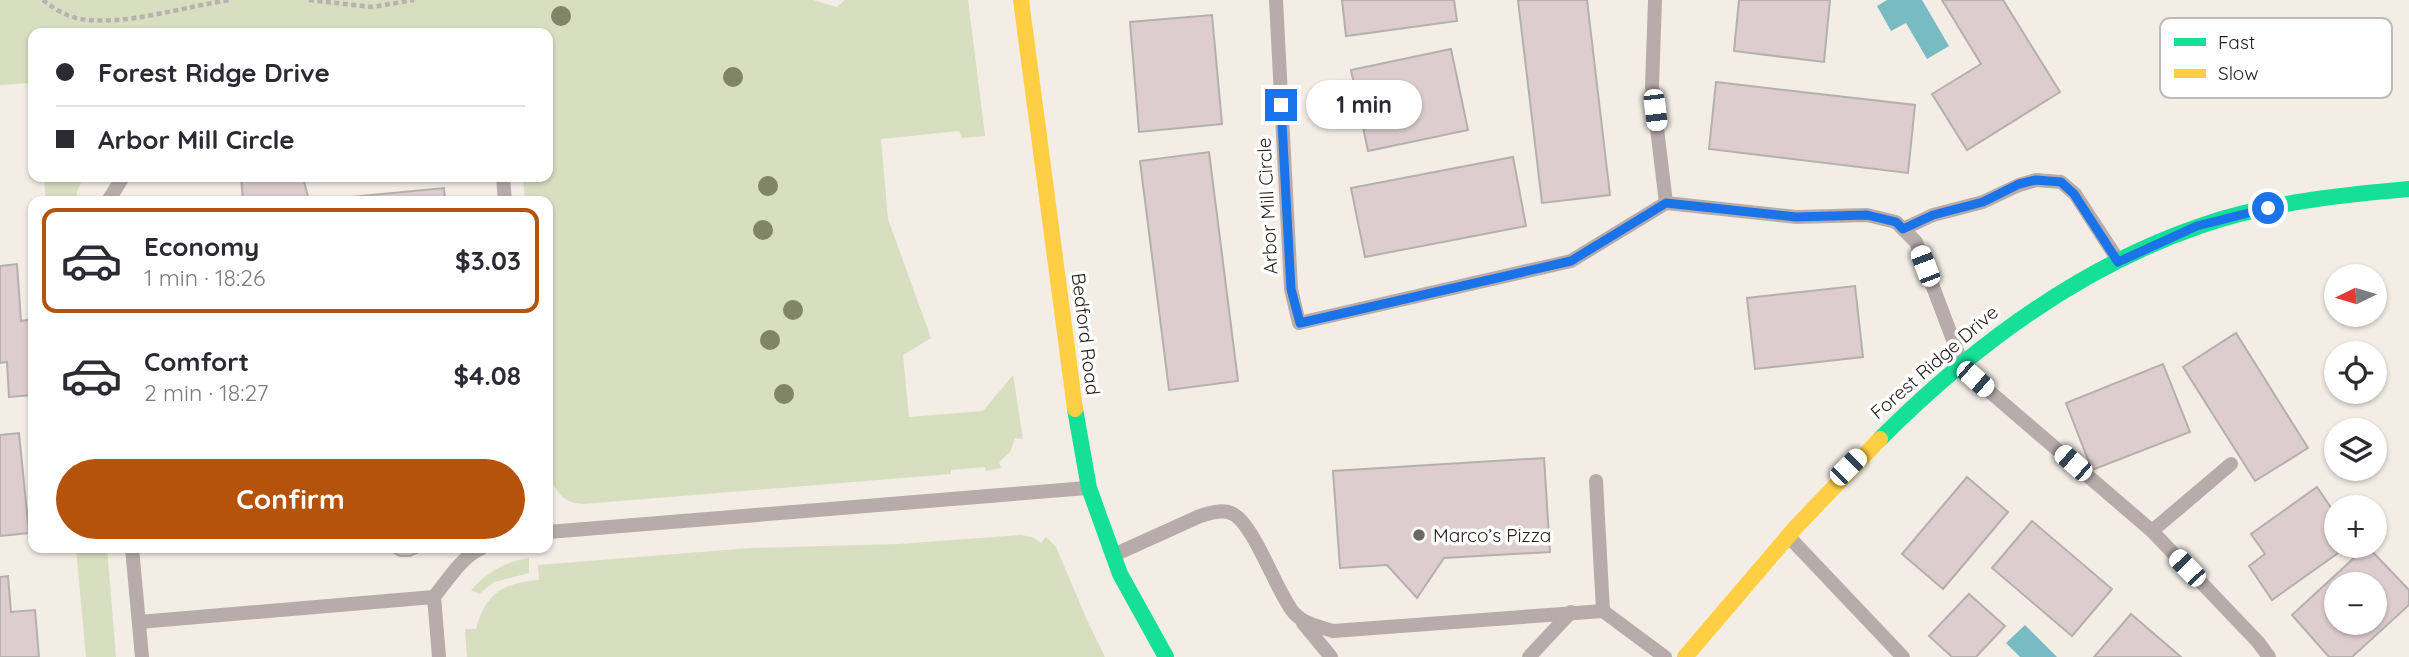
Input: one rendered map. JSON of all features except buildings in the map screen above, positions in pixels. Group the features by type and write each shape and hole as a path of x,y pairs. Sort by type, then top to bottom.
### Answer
{"main road":[{"name":"Bedford Road","path":"1021,0 1077,426 1089,488 1120,575 1167,657"},
{"name":"Forest Ridge Drive","path":"1685,657 1848,467 1961,360 2016,319 2082,280 2197,226 2268,208 2341,195 2409,189"}],"lane":[{"name":"Arbor Mill Circle","path":"1276,0 1291,289 1300,323 1571,261 1666,203"},
{"path":"1655,0 1652,87 1666,203 1796,217 1867,215 1896,222 1916,242 1961,360 1975,379 2152,531 2258,642 2269,657"},
{"path":"1903,229 1933,215 1983,202 2019,184 2036,180 2061,182 2074,194 2118,262"},
{"path":"2152,531 2231,464"},
{"path":"1596,481 1603,611"},
{"path":"553,532 1089,488"},
{"path":"1113,555 1200,516 1213,512 1232,513 1247,526 1275,582 1298,617 1331,657"},
{"path":"1788,536 1903,657"},
{"path":"439,657 434,597 452,573 474,553"},
{"path":"133,554 142,657"},
{"path":"139,622 434,597"},
{"path":"1298,617 1312,625 1333,631 1603,611 1665,657"},
{"path":"1529,657 1571,612"}],"path":[{"path":"43,0 76,18 100,20 124,19 230,0"},
{"path":"309,0 372,7 414,0"}],"green space":[{"path":"0,0 813,0 837,7 845,0 968,0 985,136 962,138 959,131 881,139 888,219 931,338 903,355 909,417 983,411 1013,375 1023,439 1015,438 1010,452 999,462 1001,468 986,471 985,467 951,470 951,474 583,504 566,500 553,482 553,196 525,196 523,182 553,182 553,28 28,28 28,83 0,85"},
{"path":"44,182 81,182 77,196 46,196"},
{"path":"1021,535 1032,537 1041,543 1046,537 1056,547 1105,657 467,657 465,629 476,629 485,607 498,592 515,584 539,580 538,565 751,548 898,544"},
{"path":"76,553 107,553 116,657 86,657"},
{"path":"529,558 529,573 494,582 479,594 471,590 497,569"}],"water":[{"path":"1887,0 1922,0 1949,46 1927,59 1906,23 1891,31 1877,6"},
{"path":"2025,625 2057,657 2020,657 2006,643"}],"traffic: fast":[{"path":"1880,439 1951,373 2028,314 2111,264 2155,243 2251,211 2330,197 2409,189"},
{"path":"1075,409 1089,488 1120,574 1166,657"}],"traffic: slow":[{"path":"1021,0 1075,409"},
{"path":"1685,657 1796,527 1880,439"}],"place":[{"name":"Marco’s Pizza","path":"1419,535"}],"route":[{"path":"1281,105 1291,289 1300,323 1571,261 1666,203 1796,217 1867,215 1896,222 1903,229 1933,215 1983,202 2019,184 2036,180 2061,182 2074,194 2118,262 2197,226 2268,208"}]}
